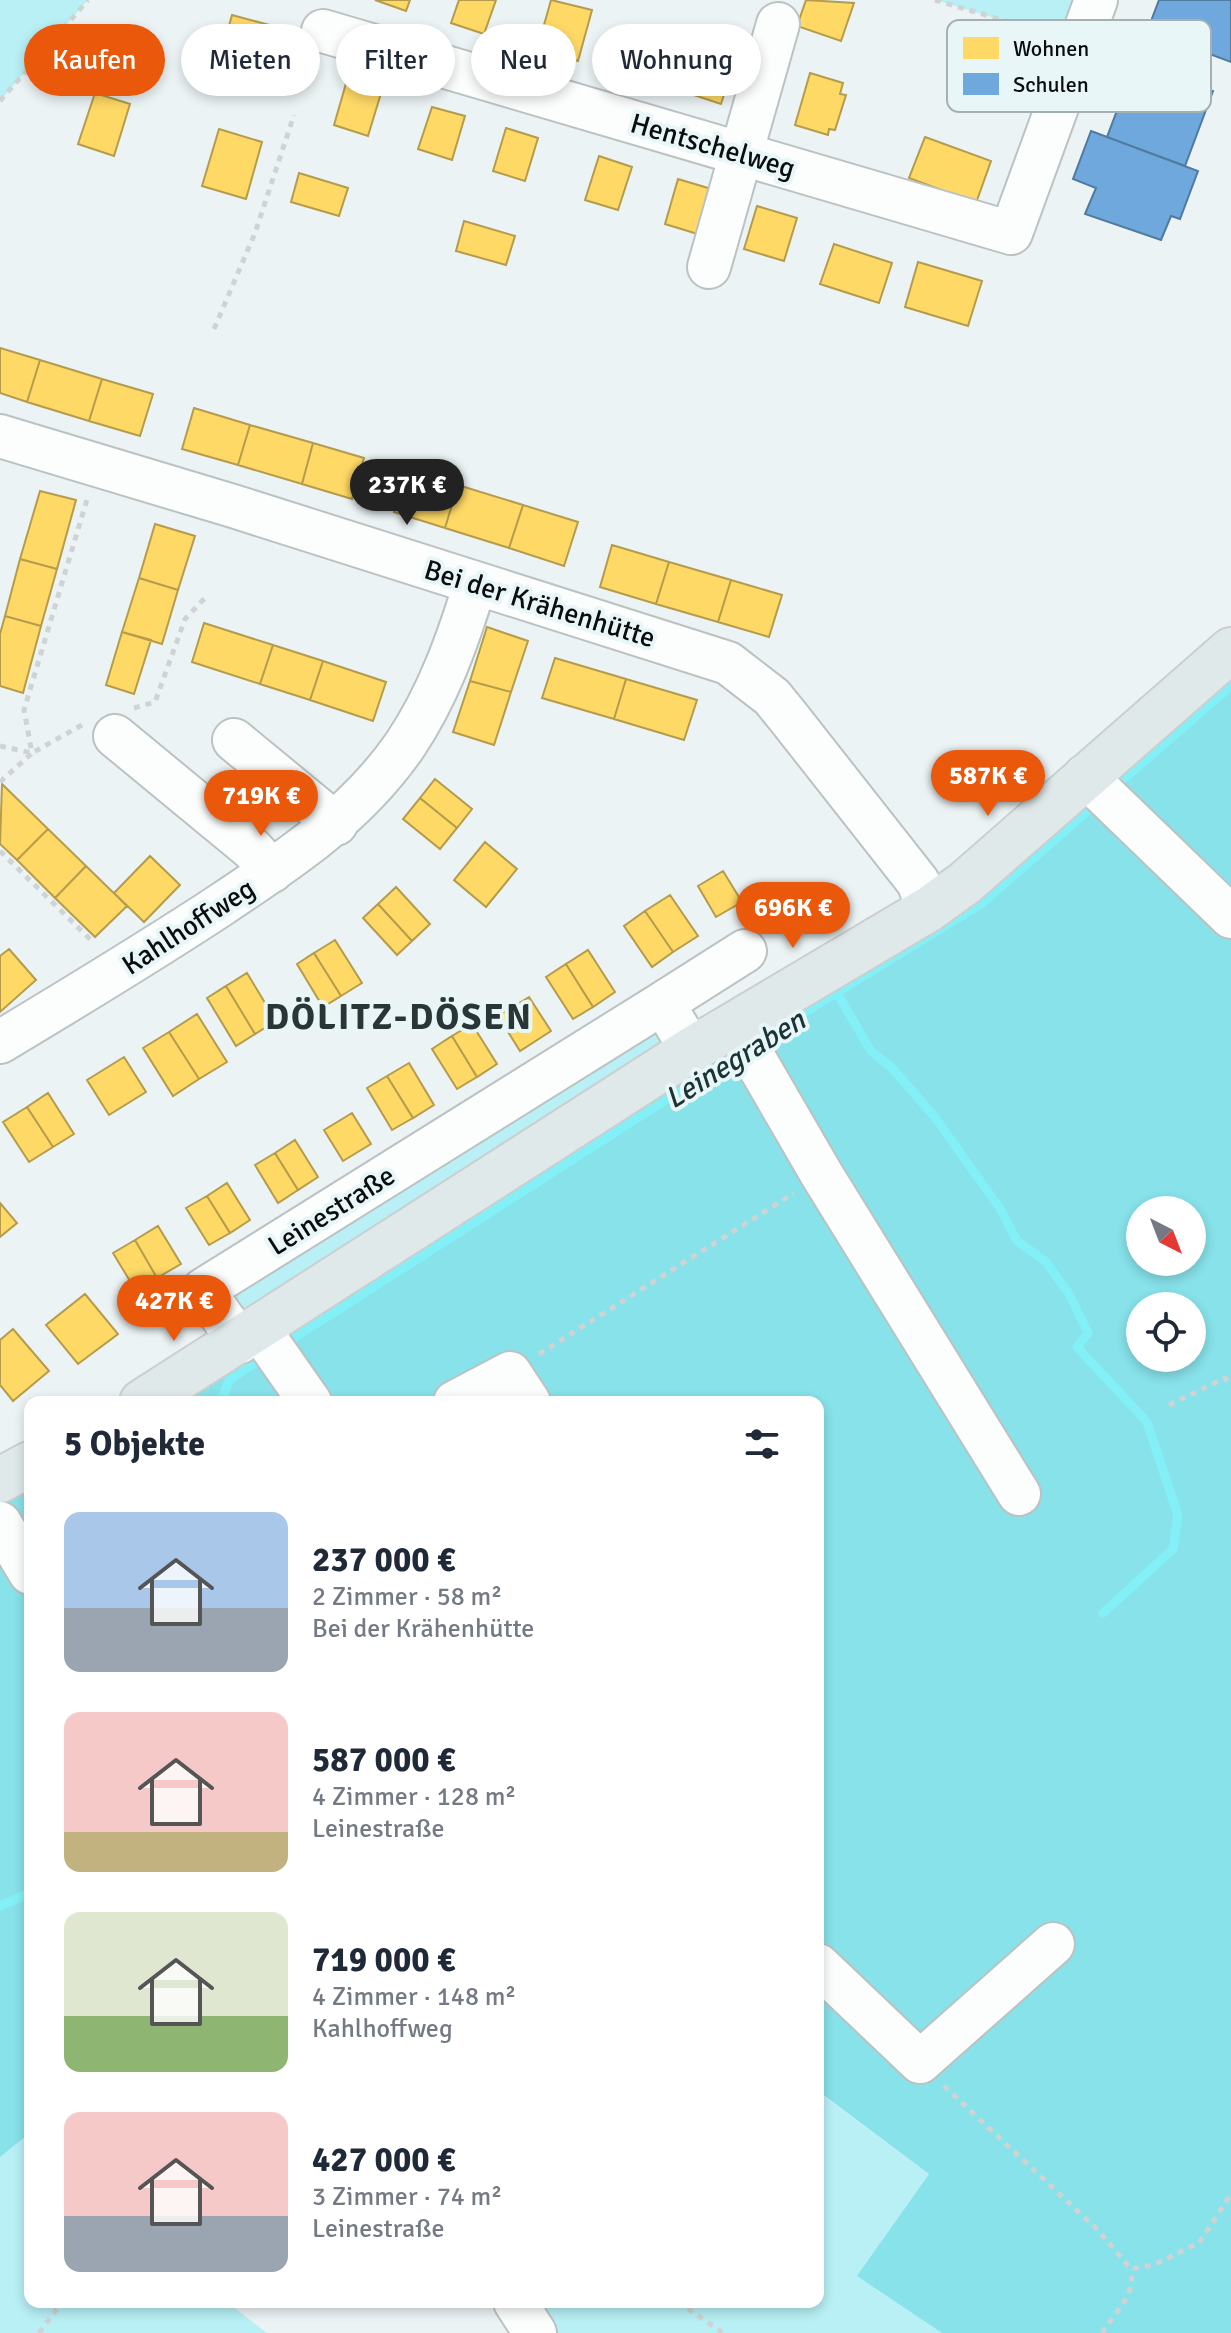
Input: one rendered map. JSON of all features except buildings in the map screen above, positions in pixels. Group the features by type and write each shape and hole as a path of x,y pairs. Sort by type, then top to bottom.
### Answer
{"main road":[{"path":"154,1396 262,1343 462,1197 691,1050 744,1040 1098,789 1231,650"},
{"path":"0,1480 24,1467"}],"street":[{"name":"Hentschelweg","path":"1089,20 1096,0"},
{"path":"709,267 778,24"},
{"name":"Hentschelweg","path":"323,31 1011,233 1055,112"},
{"name":"Bei der Krähenhütte","path":"0,436 700,651 728,663 753,681 789,718 918,882 929,909"},
{"name":"Kahlhoffweg","path":"0,1042 121,970 272,871 336,824 405,746 436,693 475,584"},
{"path":"110,723 252,849 272,871"},
{"path":"234,740 336,824"},
{"path":"1098,789 1231,917"},
{"name":"Leinestraße","path":"262,1343 203,1290 745,951"},
{"path":"663,1003 691,1050"},
{"path":"744,1040 822,1175 1019,1494"},
{"path":"430,1148 462,1197"},
{"path":"262,1343 305,1396"},
{"path":"481,1396 519,1387"},
{"path":"0,1523 24,1563"},
{"path":"824,1971 920,2062 1053,1944"},
{"path":"519,2308 535,2333"}],"path":[{"path":"0,101 88,0"},
{"path":"935,0 1002,20"},
{"path":"214,329 255,233 294,115"},
{"path":"32,753 24,710 98,465"},
{"path":"0,782 32,753 155,702 185,619 205,598"},
{"path":"0,746 32,753"},
{"path":"0,851 121,970"},
{"path":"519,1387 822,1175"},
{"path":"1169,1405 1225,1378 1231,1384"},
{"path":"920,2062 982,2125 1097,2229 1131,2269 1134,2284 1122,2309 1102,2333"},
{"path":"1131,2269 1153,2265 1199,2243 1231,2194"},
{"path":"39,2333 58,2308"},
{"path":"687,2308 723,2333"}],"shaded area":[{"path":"0,0 88,0 67,24 24,24 24,73 0,101"},
{"path":"935,0 1096,0 1088,20 1000,20"},
{"path":"1231,650 1231,2333 942,2333 857,2276 929,2174 824,2095 824,1396 152,1396 929,909"},
{"path":"663,1003 691,1050 240,1342 203,1290"},
{"path":"24,1467 24,2138 0,2157 0,1480"},
{"path":"824,2096 929,2174 858,2276 942,2333 535,2333 519,2308 824,2308"},
{"path":"24,2138 24,2308 235,2308 267,2333 0,2333 0,2157"}],"waterway":[{"name":"Leinegraben","path":"1112,789 1231,686"},
{"name":"Leinegraben","path":"758,1041 981,904 1098,802"},
{"path":"837,993 871,1051 893,1069 934,1116 1001,1210 1017,1241 1046,1262 1069,1294 1088,1333 1077,1347 1147,1422 1178,1515 1173,1549 1103,1613"},
{"name":"Leinegraben","path":"283,1345 739,1053"},
{"name":"Leinegraben","path":"223,1396 229,1380 267,1355"},
{"name":"Leinegraben","path":"0,1906 24,1896"}],"district":[{"name":"DÖLITZ-DÖSEN","path":"399,1016"}]}
